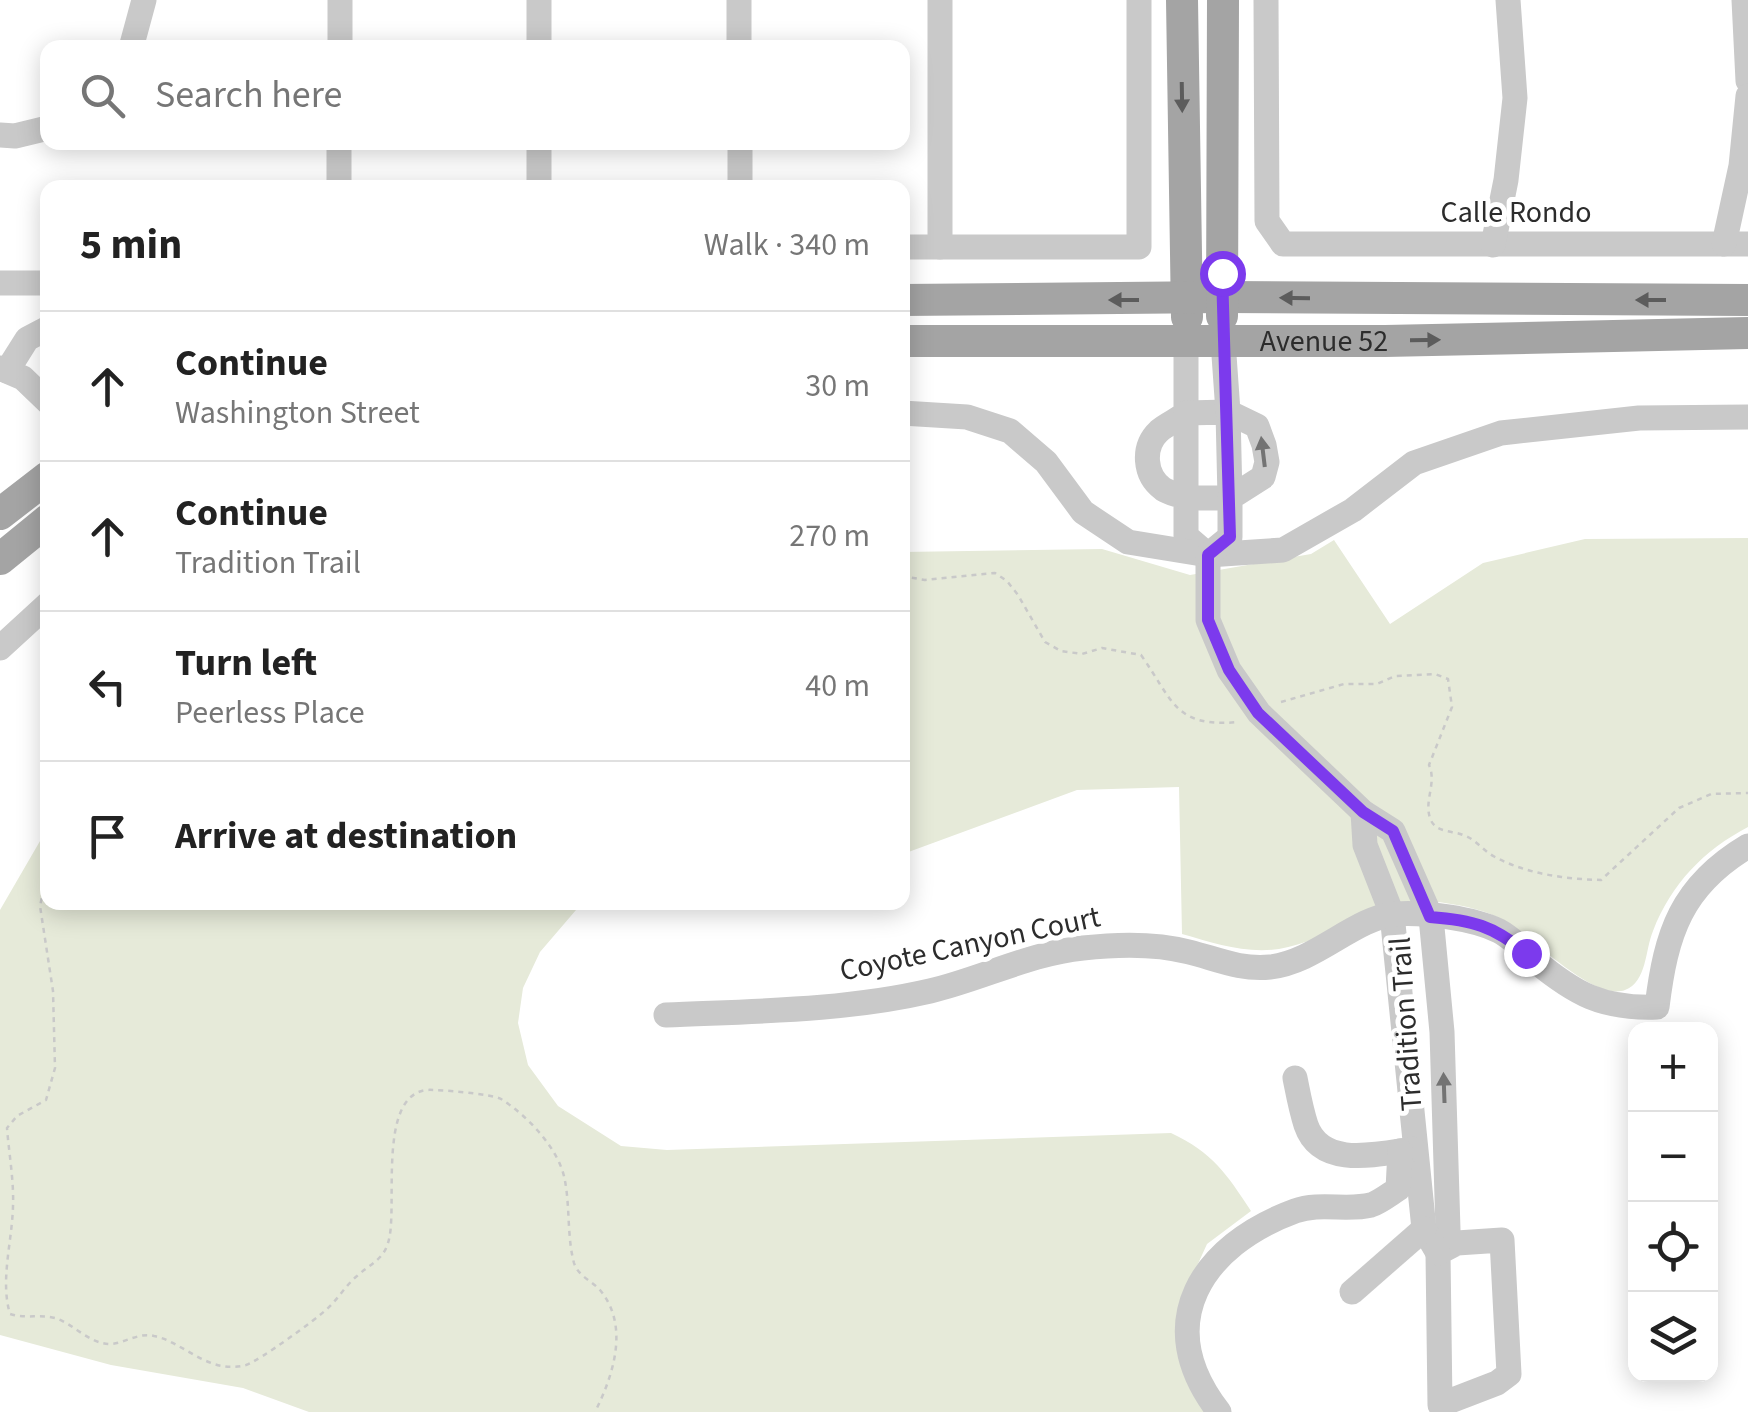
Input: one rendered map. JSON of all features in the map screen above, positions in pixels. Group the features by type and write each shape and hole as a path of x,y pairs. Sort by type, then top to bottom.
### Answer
{"main road":[{"path":"1182,0 1186,342"},
{"path":"1222,340 1223,0"},
{"name":"Avenue 52","path":"910,300 1748,300"},
{"name":"Avenue 52","path":"910,341 1421,340 1748,333"},
{"path":"0,514 40,483"},
{"path":"0,559 40,526"}],"street":[{"path":"134,40 144,0"},
{"path":"340,0 340,40"},
{"path":"539,0 539,40"},
{"path":"739,0 740,40"},
{"path":"940,0 940,247"},
{"path":"910,247 1139,247 1139,0"},
{"name":"Calle Rondo","path":"1266,0 1267,221 1283,244 1736,244"},
{"path":"1492,245 1506,180 1515,98 1508,0"},
{"path":"1744,0 1748,82"},
{"path":"1736,244 1748,96"},
{"path":"0,135 40,130"},
{"path":"339,150 339,180"},
{"path":"539,150 539,180"},
{"path":"740,150 740,180"},
{"path":"0,283 40,283"},
{"path":"0,333 37,333"},
{"path":"37,333 4,370 23,378 40,394"},
{"name":"Tradition Trail","path":"1208,555 1230,537 1228,412 1222,340"},
{"name":"Tradition Trail","path":"1186,342 1186,536 1208,555 1208,620 1229,670 1258,713 1363,812 1393,831 1430,917 1442,1032 1448,1230 1438,1253 1440,1405 1498,1383 1509,1374 1502,1240 1457,1243 1438,1253"},
{"path":"1228,412 1257,426 1264,444 1263,477 1230,498 1186,498 1163,489 1152,476 1148,446 1157,432 1186,413 1228,412"},
{"path":"910,413 967,418 1010,431 1046,462 1082,512 1128,542 1208,555 1283,550 1354,510 1414,463 1502,433 1639,418 1748,417"},
{"path":"0,648 40,611"},
{"name":"Tradition Trail","path":"1363,812 1365,846 1392,914 1408,1150 1424,1229 1438,1253"},
{"path":"1392,914 1464,919 1500,932 1559,980 1592,1000 1658,1018 1662,962 1681,909 1720,863 1748,846"},
{"name":"Coyote Canyon Court","path":"666,1015 887,1000 1079,948 1134,944 1188,952 1228,966 1271,967 1312,955 1354,930 1392,914"},
{"path":"1294,1078 1307,1129 1322,1148 1346,1156 1446,1148"},
{"path":"1218,1412 1197,1380 1189,1347 1187,1316 1202,1276 1237,1238 1299,1209 1372,1205 1398,1189 1408,1150"},
{"path":"1352,1292 1424,1229"}],"path":[{"path":"910,577 925,580 995,574 1018,595 1046,642 1061,651 1082,654 1102,648 1141,655 1177,710 1191,719 1242,721 1283,701 1344,684 1377,684 1395,676 1435,674 1448,679 1452,706 1430,765 1434,777 1429,805 1432,824 1475,841 1492,856 1527,869 1569,879 1601,880 1679,808 1698,797 1748,793"},
{"path":"41,910 53,991 55,1068 46,1100 17,1116 7,1128 13,1202 2,1300 10,1314 54,1318 95,1341 112,1344 137,1336 154,1336 190,1355 226,1367 264,1357 325,1311 384,1252 390,1240 390,1185 402,1109 426,1090 488,1094 502,1099 550,1146 560,1164 574,1264 609,1305 617,1333 615,1356 595,1412"}],"green space":[{"path":"1748,538 1748,827 1717,846 1679,884 1660,914 1638,980 1625,990 1612,991 1580,977 1496,917 1445,903 1402,904 1279,949 1242,949 1182,934 1179,787 1077,790 910,851 910,552 1102,549 1190,575 1311,554 1334,540 1390,624 1483,563 1585,539"},
{"path":"40,841 40,910 576,910 540,952 523,988 518,1023 528,1065 558,1106 621,1146 667,1150 1171,1133 1198,1148 1217,1165 1251,1211 1207,1244 1187,1288 1176,1339 1196,1397 1207,1412 309,1412 243,1388 111,1365 0,1335 0,910"}],"route":[{"path":"1222,273 1230,537 1208,555 1208,620 1229,670 1258,713 1363,812 1393,831 1430,917 1464,919 1500,932 1526,953"}]}
